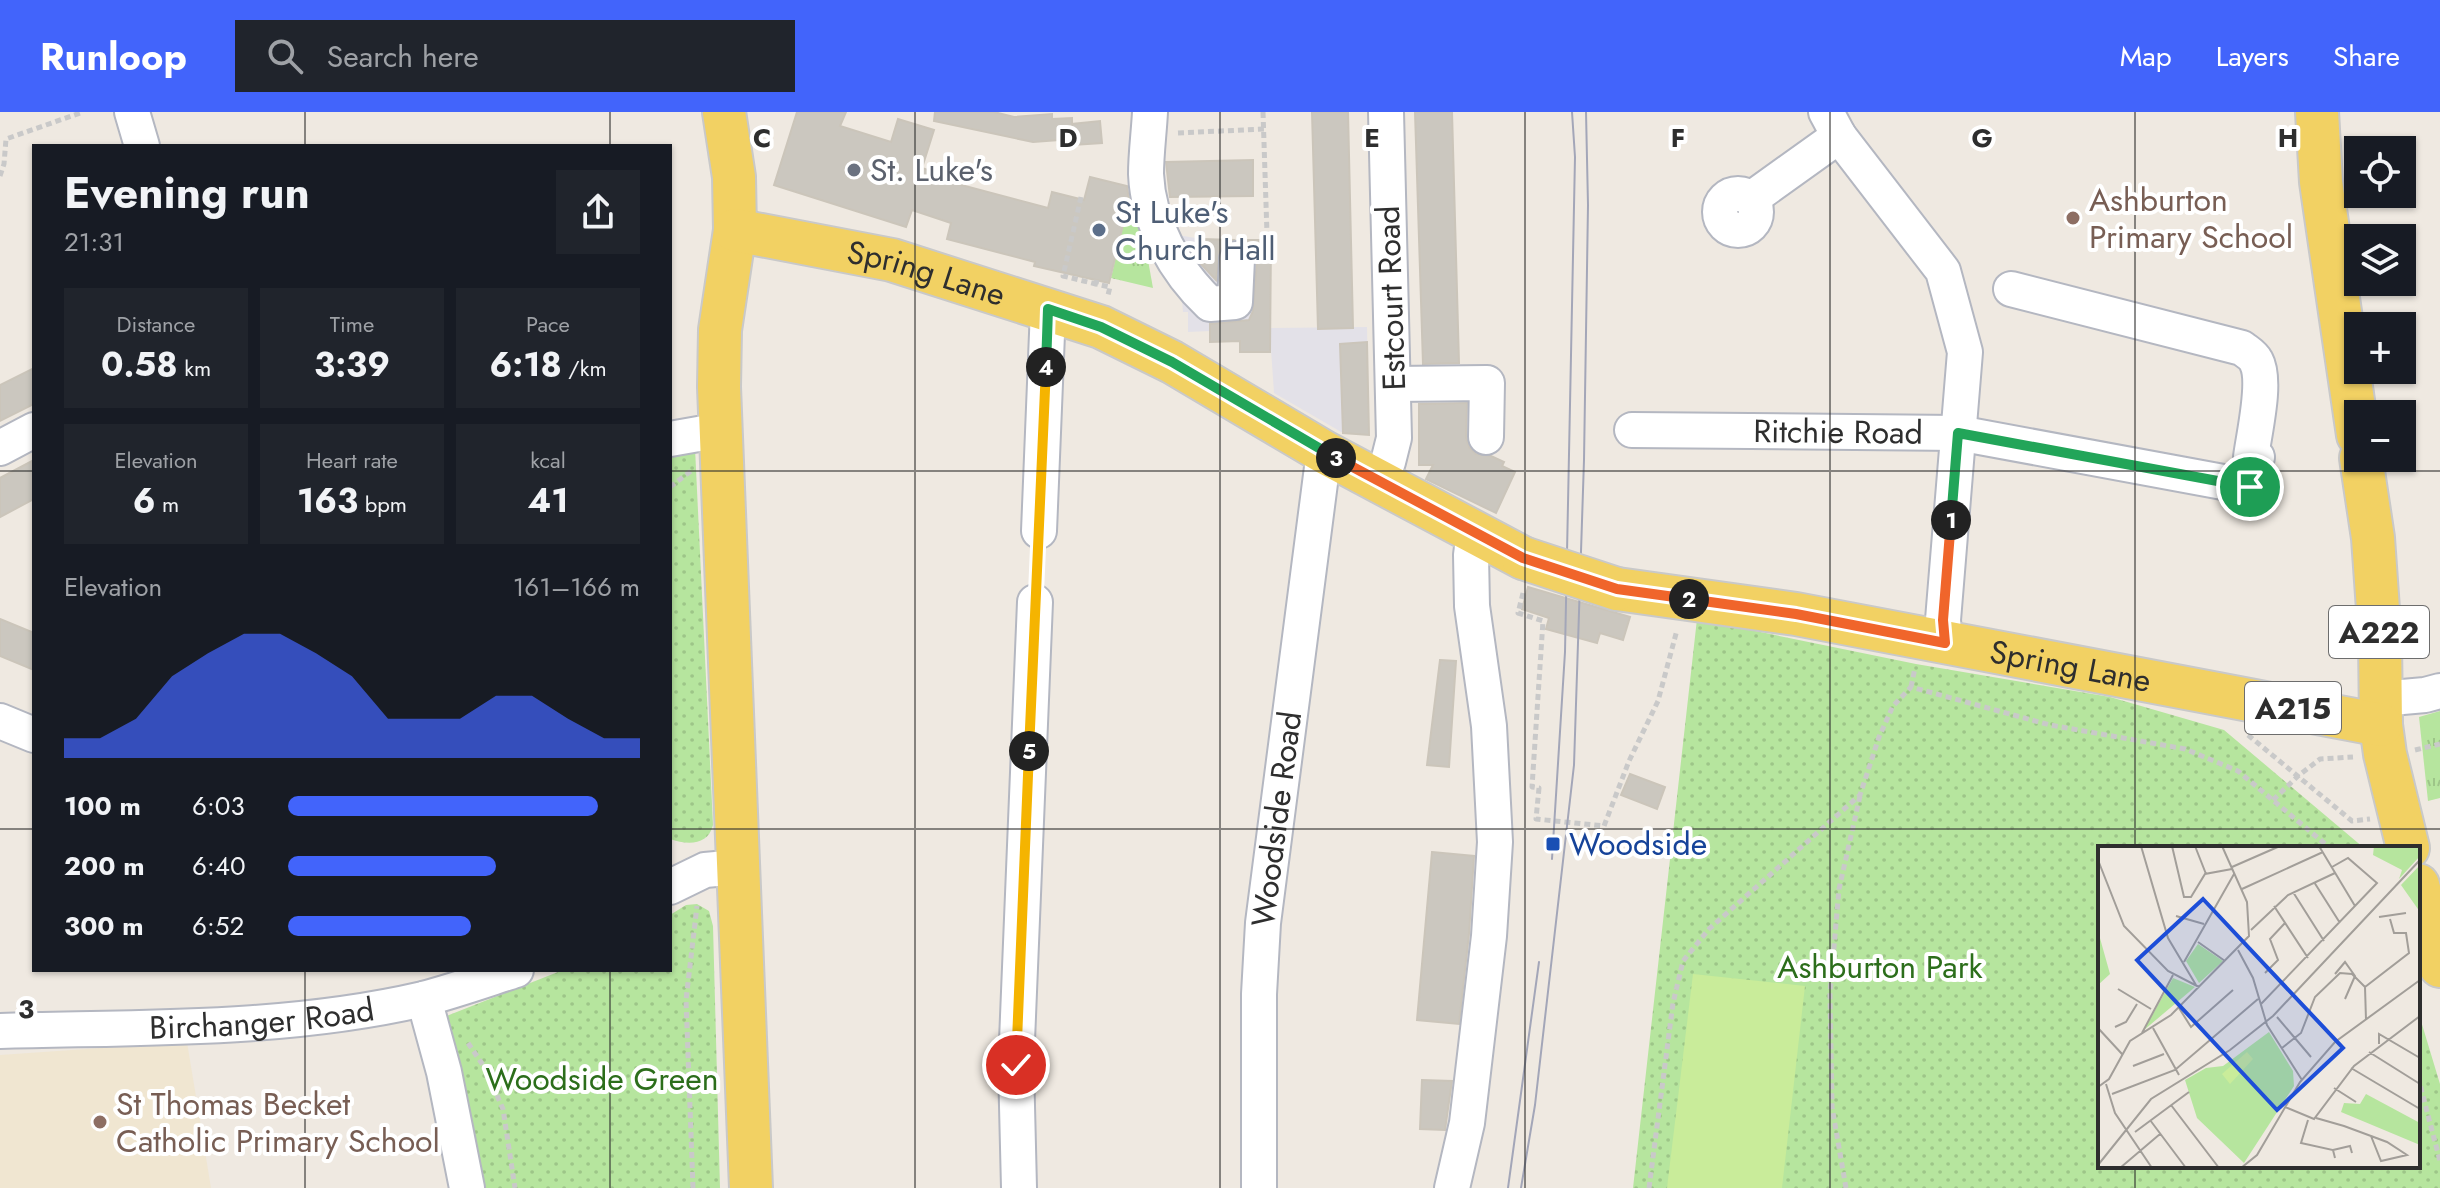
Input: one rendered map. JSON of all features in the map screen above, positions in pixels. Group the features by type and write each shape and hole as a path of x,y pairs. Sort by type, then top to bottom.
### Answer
{"main road":[{"path":"724,112 734,177 735,230 720,330 721,430 751,1188"},
{"path":"2317,112 2321,182 2353,400"},
{"name":"Spring Lane","path":"735,230 892,260 1101,327 1172,362 1324,452 1527,560 1617,589 1796,614 2384,733"},
{"name":"A222","path":"2363,472 2373,538 2384,733 2403,832"},
{"path":"2420,892 2440,966"}],"street":[{"path":"132,112 141,144"},
{"name":"Estcourt Road","path":"1378,480 1388,462 1394,438 1386,112"},
{"path":"1150,123 1146,175 1155,224 1189,283 1210,304 1235,302 1237,259"},
{"path":"1751,199 1833,124 1943,271 1965,352 1943,620 1945,643"},
{"name":"Ritchie Road","path":"1632,430 1958,433 2250,487 2257,457 2251,457 2260,379 2257,362 2242,348 2011,289"},
{"path":"1039,531 1048,309"},
{"path":"1394,384 1487,383 1486,437"},
{"path":"672,439 721,430"},
{"path":"0,448 32,431"},
{"name":"Woodside Road","path":"1259,1188 1258,1007 1263,923 1324,452"},
{"path":"1452,1188 1467,1123 1489,936 1495,842 1489,726 1472,606 1474,532"},
{"path":"1019,1186 1016,1065 1035,602"},
{"path":"2384,733 2425,695 2440,691"},
{"path":"0,721 32,734"},
{"path":"681,884 705,870 738,867"},
{"name":"Birchanger Road","path":"0,1031 253,1023 341,1013 424,999 510,972"},
{"path":"424,999 444,1072 467,1188"}],"path":[{"path":"0,176 6,139 83,112"},
{"path":"1263,112 1267,234"},
{"path":"1150,123 1264,129"},
{"path":"1081,197 1063,276 1096,284"},
{"path":"1527,560 1518,613 1543,621 1532,787 1539,788 1536,819 1604,826 1629,761 1658,701 1687,599"},
{"path":"1846,1188 1832,1107 1830,993 1839,889 1860,795 1879,737 1893,706 1911,687 2050,725 2185,749 2238,771 2328,846"},
{"path":"2238,727 2352,821 2403,832"},
{"path":"2273,800 2320,759 2384,733 2440,744"},
{"path":"1649,1188 1673,1003 1683,961 1709,929 1860,795"},
{"path":"681,884 693,1188"},
{"path":"424,999 459,1030 485,1068 503,1109 515,1188"},
{"path":"2420,1085 2440,1161"}],"shaded area":[{"path":"1166,233 1201,239 1271,240 1271,328 1367,327 1369,435 1343,433 1274,393 1271,349 1270,352 1240,352 1239,341 1210,342 1210,331 1188,332 1188,312 1183,312 1180,276"},
{"name":"St Thomas Becket Catholic Primary School","path":"187,1042 211,1188 0,1188 0,1055"}],"green space":[{"path":"1132,187 1135,188 1153,288 1111,278"},
{"path":"695,448 713,825 707,837 690,843 672,839 672,454"},
{"name":"Ashburton Park","path":"1697,619 1916,664 2110,697 2224,730 2362,846 2098,846 2098,1168 2420,1168 2420,1018 2440,1084 2440,1188 1633,1188"},
{"path":"2440,711 2440,798 2428,801 2419,717"},
{"name":"Woodside Green","path":"697,904 709,911 713,926 720,1188 479,1188 444,1017 558,972 672,972 672,914 686,905"},
{"path":"1693,974 1805,986 1782,1188 1667,1188"}],"building":[{"path":"797,112 846,112 840,126 891,142 898,119 934,130 922,168 937,173 935,178 1048,208 1052,192 1084,200 1090,177 1127,186 1129,200 1109,283 1034,266 1035,262 947,239 951,223 912,210 906,227 774,185"},
{"path":"935,112 994,112 1014,117 1052,114 1052,119 1072,118 1072,139 1033,142 934,121"},
{"path":"1312,112 1348,112 1353,328 1318,329"},
{"path":"1415,112 1452,112 1459,363 1423,364"},
{"path":"1100,121 1102,143 1073,145 1072,124"},
{"path":"1253,160 1253,196 1170,197 1166,162"},
{"path":"1201,239 1233,240 1220,249 1216,280 1200,263"},
{"path":"1242,240 1271,240 1270,352 1240,352 1240,341 1210,342 1210,324 1249,320 1253,311 1257,259 1254,249"},
{"path":"1367,342 1369,435 1343,433 1340,344"},
{"path":"32,369 32,405 0,421 0,385"},
{"path":"1467,403 1466,437 1469,447 1476,454 1504,462 1502,466 1515,472 1496,513 1426,479 1433,465 1419,465 1419,404"},
{"path":"32,461 32,500 0,517 0,478"},
{"path":"1528,587 1630,617 1623,640 1600,633 1597,643 1546,629 1549,618 1522,609"},
{"path":"0,619 32,632 32,669 0,656"},
{"path":"1440,660 1456,661 1449,767 1427,765"},
{"path":"1630,774 1665,787 1657,809 1621,795"},
{"path":"1432,852 1474,856 1459,1024 1417,1020"},
{"path":"1422,1080 1452,1081 1445,1130 1420,1129"}],"tram line":[{"path":"1552,859 1565,652 1575,157 1572,112"},
{"path":"1521,1188 1535,1105 1574,765 1584,460 1588,205 1586,112"},
{"path":"1508,1188 1539,962"}],"place":[{"name":"St. Luke's","path":"854,170"},
{"name":"Ashburton Primary School","path":"2073,218"},
{"name":"St Luke's Church Hall","path":"1099,230"},
{"name":"Woodside","path":"1553,844"},
{"name":"St Thomas Becket Catholic Primary School","path":"100,1122"}],"route":[{"path":"1016,1065 1048,309 1101,327 1172,362 1324,452 1523,558 1617,589 1796,614 1945,643 1943,620 1958,433 2250,487"}]}
